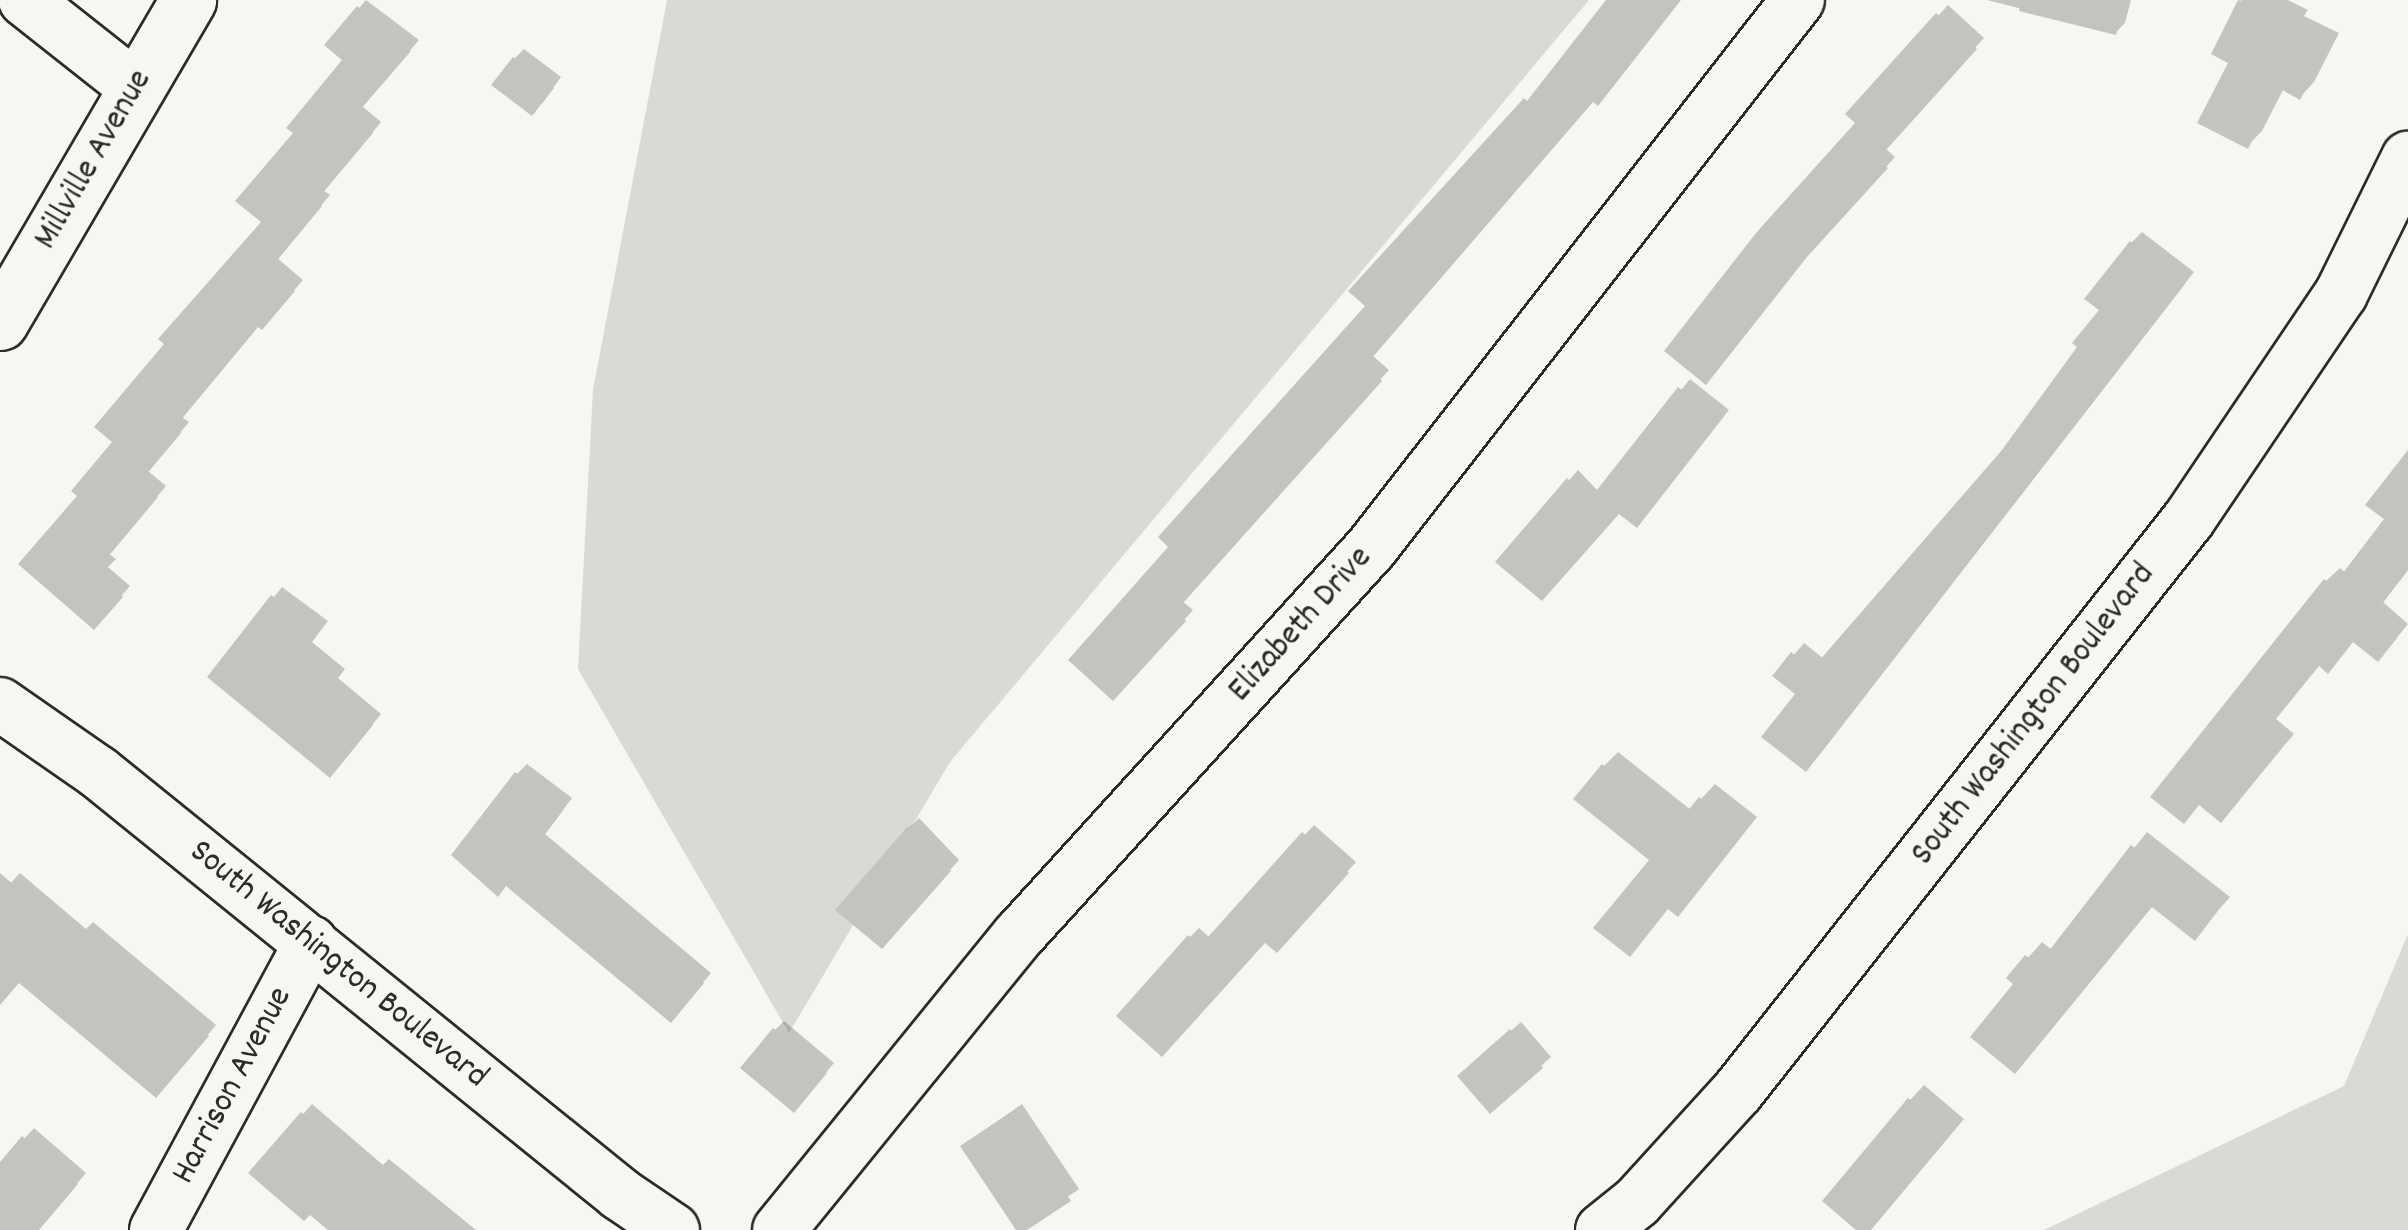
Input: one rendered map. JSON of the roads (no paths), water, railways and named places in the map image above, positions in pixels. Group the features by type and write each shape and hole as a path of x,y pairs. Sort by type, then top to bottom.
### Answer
{"main road":[{"name":"Millville Avenue","path":"0,322 188,0"}],"street":[{"path":"25,0 135,87"},
{"name":"Elizabeth Drive","path":"779,1230 1019,935 1372,547 1798,0"},
{"name":"South Washington Boulevard","path":"1602,1230 1637,1202 1738,1091 2190,519 2341,294 2408,158"},
{"name":"South Washington Boulevard","path":"0,704 98,772 620,1194 673,1230"},
{"name":"Harrison Avenue","path":"156,1230 311,942"}]}
